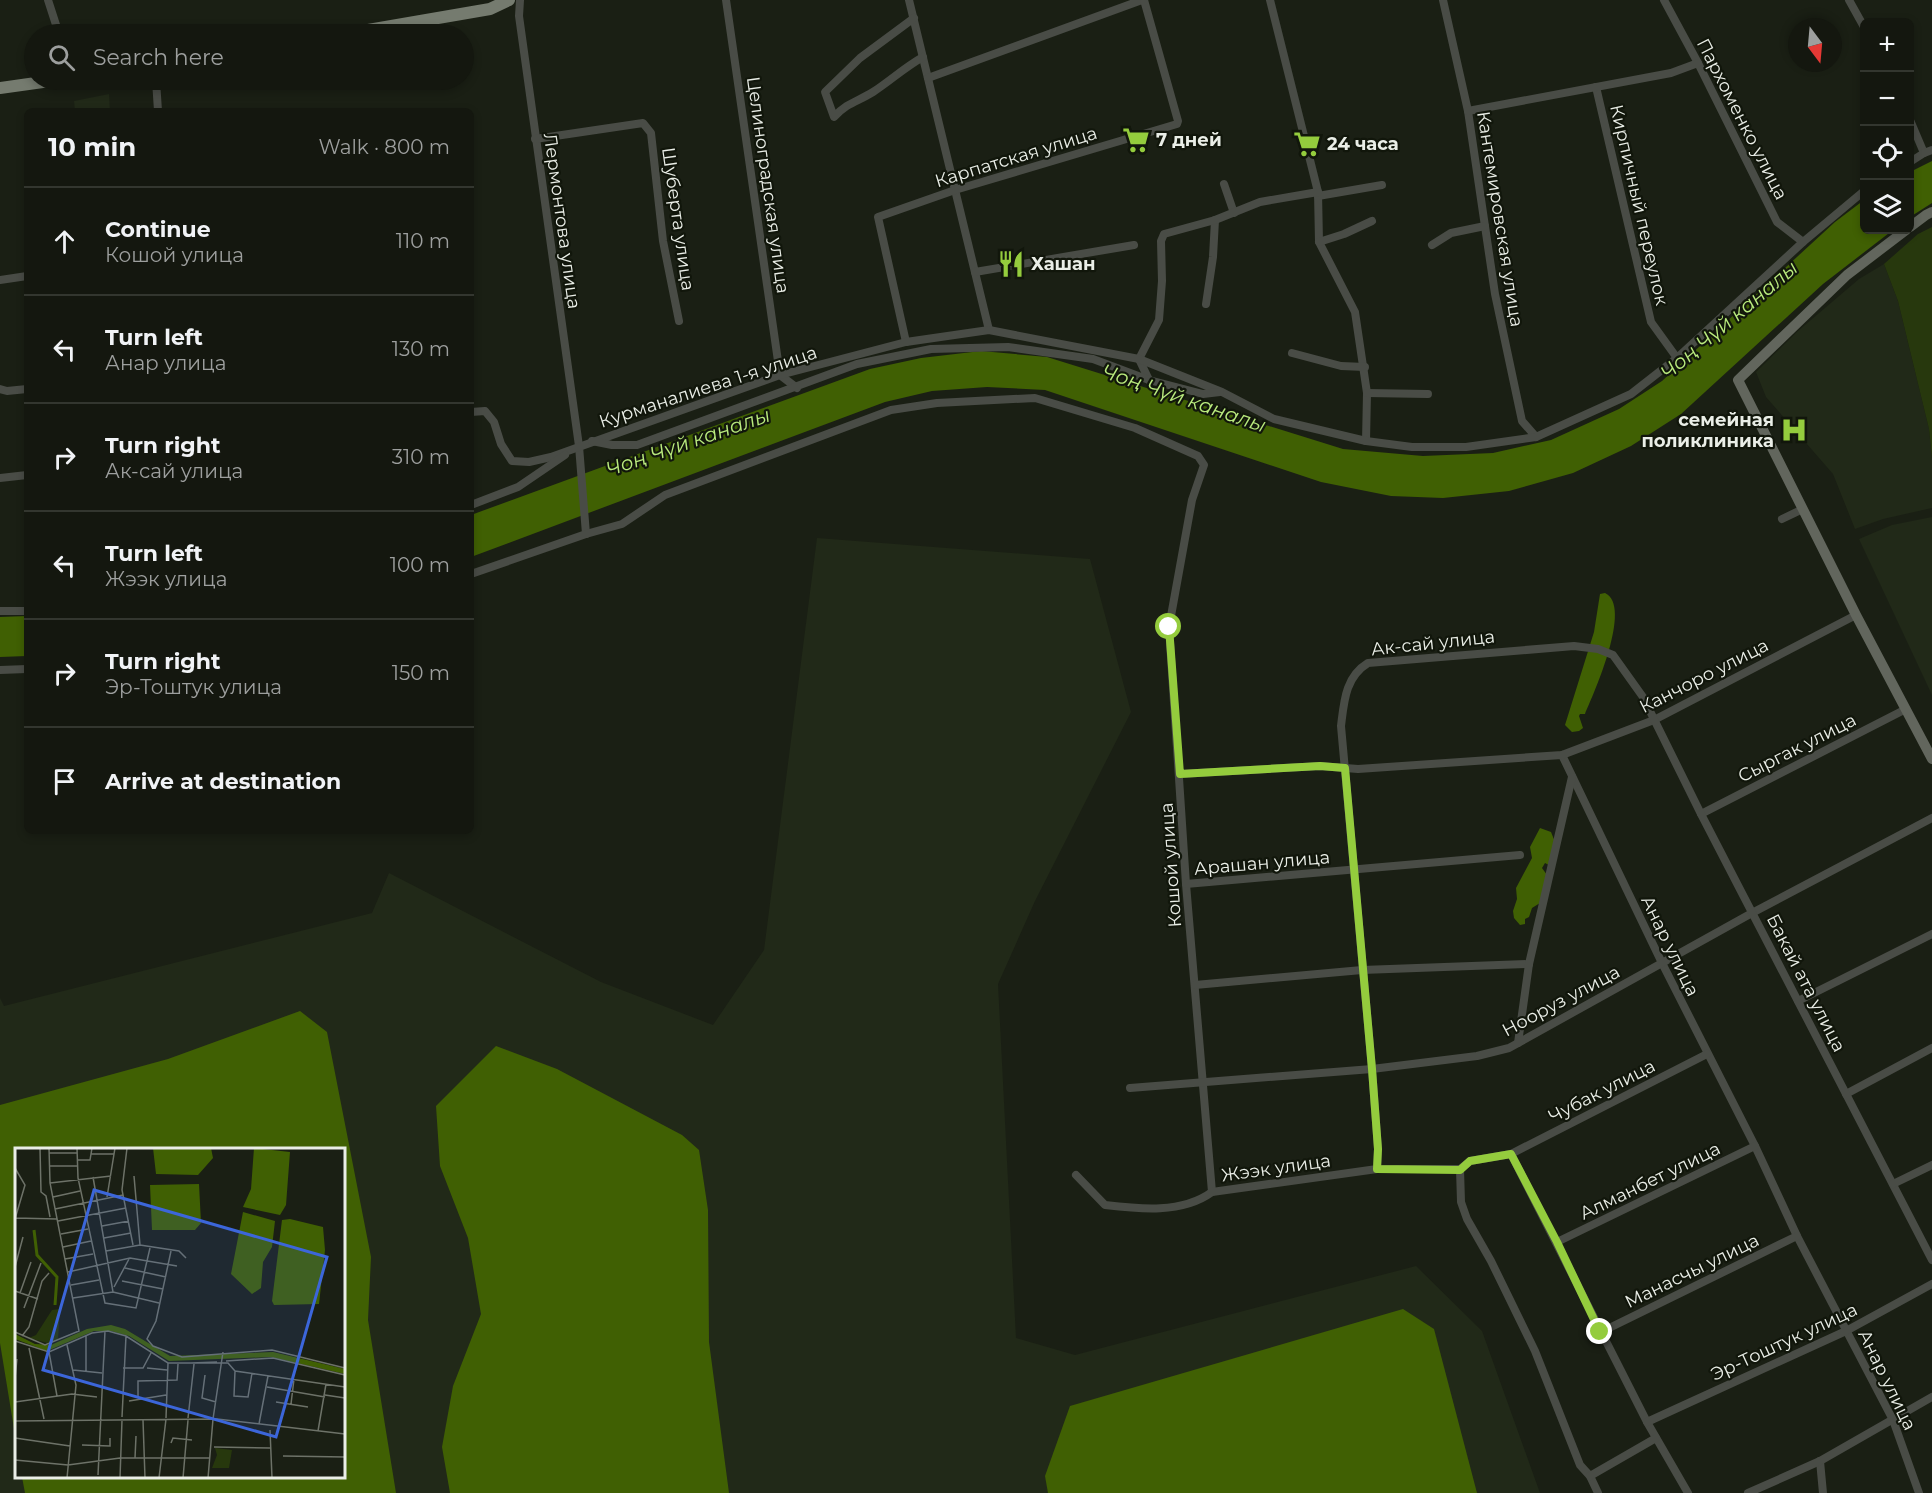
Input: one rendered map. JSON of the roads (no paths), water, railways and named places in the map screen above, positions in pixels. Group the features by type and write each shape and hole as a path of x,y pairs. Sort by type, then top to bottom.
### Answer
{"main road":[{"path":"403,24 490,9 509,0"},
{"path":"0,88 24,85"}],"street":[{"path":"48,0 56,24"},
{"name":"Лермонтова улица","path":"520,0 519,16 535,139 579,446 586,534"},
{"name":"Целиноградская улица","path":"726,0 780,375"},
{"path":"909,0 989,330 1008,347"},
{"path":"928,78 1143,0"},
{"name":"Карпатская улица","path":"906,342 878,217 955,190 1177,124 1143,0"},
{"path":"1270,0 1318,194 1319,242 1355,312 1365,367 1366,441"},
{"name":"Кантемировская улица","path":"1443,0 1468,111 1495,294 1522,421 1536,437"},
{"name":"Пархоменко улица","path":"1664,0 1777,222 1803,242"},
{"path":"1849,0 1860,20"},
{"path":"914,18 860,58 825,92 834,117 845,106 871,94 923,57"},
{"path":"1468,111 1671,73 1698,63"},
{"name":"Кирпичный переулок","path":"1596,87 1651,322 1677,358"},
{"path":"157,90 158,108"},
{"name":"Шуберта улица","path":"535,139 643,123 651,133 663,241 679,321"},
{"path":"1913,126 1928,152 1914,160"},
{"path":"1224,184 1234,213"},
{"path":"1149,380 1139,359 1160,320 1161,241 1164,234 1215,220 1260,202 1382,185"},
{"name":"Курманалиева 1-я улица","path":"579,446 780,375 906,342 989,330 1139,359 1222,392 1274,419 1366,441 1412,447 1466,447 1536,437 1631,394 1677,358 1803,242 1860,194"},
{"path":"1914,224 1932,212"},
{"path":"1206,304 1213,257 1215,220"},
{"path":"1319,242 1372,221"},
{"path":"1432,244 1451,234 1485,225"},
{"path":"1901,234 1847,275 1738,380 1856,615 1932,759"},
{"path":"975,272 1134,245"},
{"path":"0,280 24,276"},
{"path":"592,441 612,446 637,445 857,364 931,349 1008,347 1093,359 1149,380 1203,394 1222,392"},
{"path":"1292,353 1341,366 1365,367"},
{"path":"780,375 797,388"},
{"path":"0,389 7,391 24,389"},
{"path":"1367,393 1428,394"},
{"name":"Кошой улица","path":"586,534 622,524 666,495 891,410 937,403 1035,398 1135,428 1198,456 1204,465 1192,500 1169,627 1186,884 1212,1192"},
{"path":"474,412 485,411 494,422 501,444 512,460 529,462 551,457 579,446"},
{"path":"474,504 518,487 579,446"},
{"path":"0,478 24,475"},
{"path":"1782,519 1803,509"},
{"path":"474,573 586,534"},
{"path":"0,611 24,611"},
{"name":"Канчоро улица","path":"1562,754 1654,720 1856,615"},
{"name":"Ак-сай улица","path":"1377,1169 1378,1149 1372,1069 1341,726 1344,698 1350,680 1358,669 1368,663 1574,646 1585,647 1599,649 1613,655 1643,697 1654,720"},
{"path":"0,670 24,669"},
{"name":"Сыргак улица","path":"1701,814 1906,709"},
{"name":"Бакай ата улица","path":"1654,720 1932,1260"},
{"path":"1180,774 1320,766 1358,769 1562,754"},
{"name":"Анар улица","path":"1562,754 1797,1236 1893,1420 1919,1493"},
{"path":"1518,1043 1529,963 1572,777"},
{"name":"Нооруз улица","path":"1130,1088 1372,1069 1476,1056 1509,1048 1752,913 1932,818"},
{"name":"Арашан улица","path":"1186,884 1520,855"},
{"path":"1798,1001 1932,934"},
{"path":"1195,985 1362,970 1529,963"},
{"path":"1846,1094 1932,1048"},
{"name":"Чубак улица","path":"1511,1154 1707,1054"},
{"name":"Алманбет улица","path":"1557,1242 1755,1146"},
{"path":"1511,1154 1600,1332 1647,1422 1688,1493"},
{"name":"Жээк улица","path":"1076,1175 1105,1205 1147,1210 1199,1201 1212,1192 1377,1169 1460,1170 1470,1161 1511,1154"},
{"path":"1893,1184 1932,1165"},
{"path":"1460,1170 1461,1202 1467,1219 1491,1261 1535,1351 1580,1465 1590,1476 1598,1493"},
{"name":"Манасчы улица","path":"1600,1332 1797,1236"},
{"name":"Эр-Тоштук улица","path":"1647,1422 1846,1331 1932,1284"},
{"path":"1748,1493 1820,1461 1932,1397"},
{"path":"1590,1476 1656,1438"},
{"path":"1820,1461 1823,1493"}],"water":[{"path":"1932,161 1932,203 1914,214 1914,180 1914,170"},
{"name":"Чоң Чүй каналы","path":"1860,203 1860,234 1888,234 1823,284 1681,414 1631,446 1573,473 1509,491 1443,498 1391,496 1321,482 1045,390 987,387 932,391 885,402 474,556 474,514 870,369 921,358 981,351 1047,357 1343,449 1423,456 1493,453 1551,440 1619,409 1662,381 1835,222"},
{"path":"1605,593 1613,601 1615,614 1609,650 1585,714 1579,716 1583,728 1572,732 1565,725 1594,632 1600,594"},
{"path":"24,616 24,656 0,657 0,617"},
{"path":"1540,828 1551,832 1555,842 1549,865 1545,863 1542,868 1547,875 1540,903 1532,908 1529,917 1525,919 1525,924 1520,925 1514,918 1513,911 1517,899 1516,888 1532,858 1530,847"},
{"path":"300,1011 327,1032 371,1257 368,1320 396,1493 25,1493 22,1478 345,1478 345,1148 15,1148 15,1435 0,1343 0,1105 168,1059"},
{"path":"496,1046 557,1069 682,1135 699,1150 708,1210 709,1342 729,1493 450,1493 442,1447 453,1386 481,1314 468,1238 440,1166 436,1106"},
{"path":"1403,1309 1434,1329 1477,1493 1048,1493 1045,1476 1070,1406"}],"place":[{"name":"7 дней","path":"1136,140"},
{"name":"24 часа","path":"1307,144"},
{"name":"Хашан","path":"1011,264"},
{"name":"семейная поликлиника","path":"1794,430"}]}
